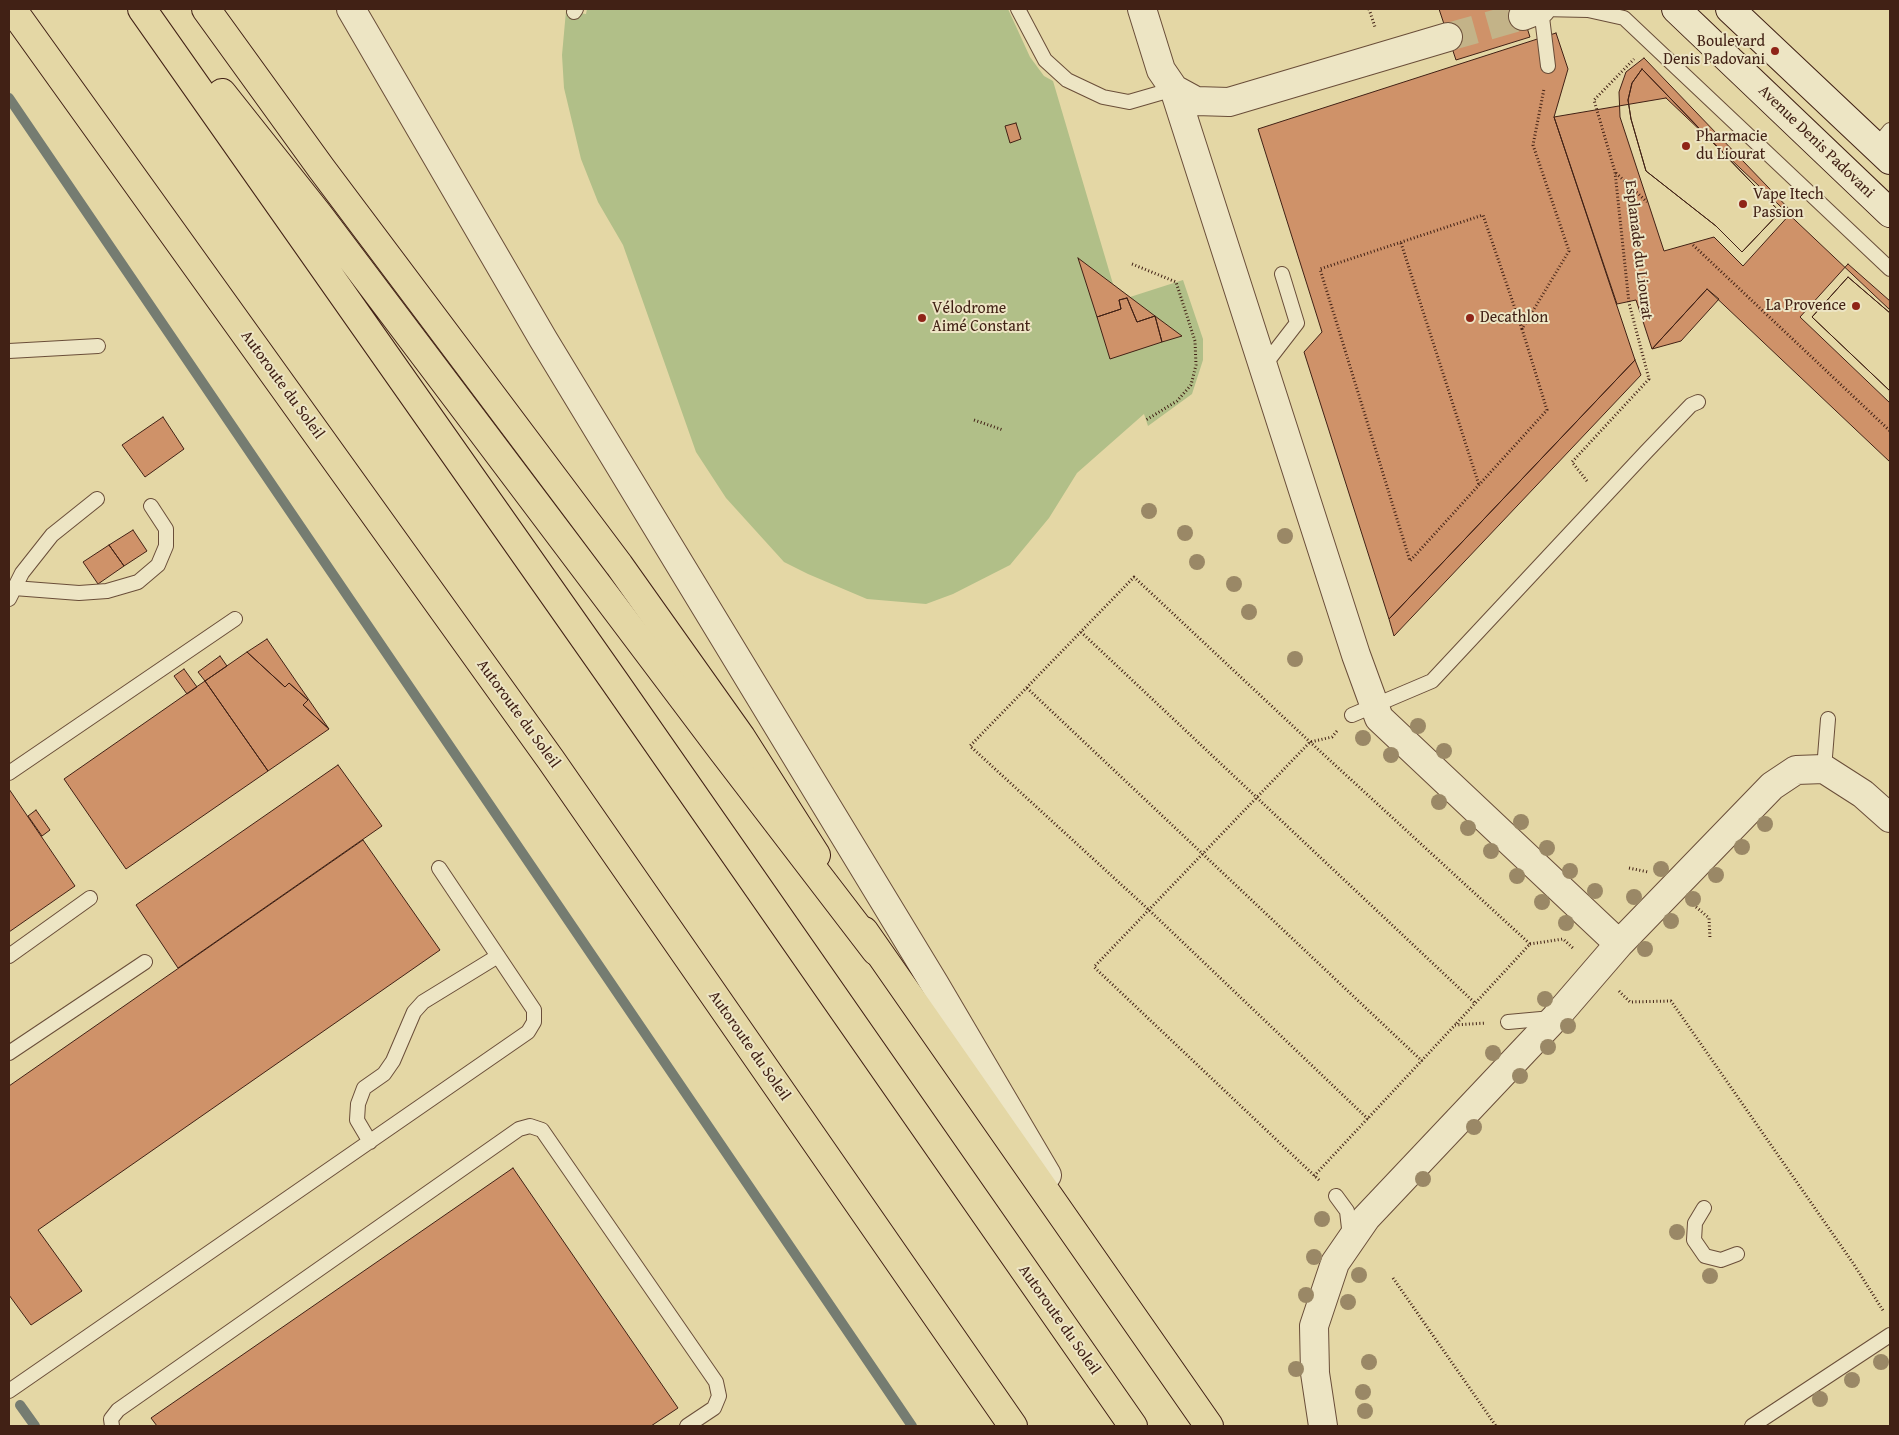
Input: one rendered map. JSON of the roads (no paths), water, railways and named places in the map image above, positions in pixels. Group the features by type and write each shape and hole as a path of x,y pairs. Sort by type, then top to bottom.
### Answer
{"main road":[{"name":"Autoroute du Soleil","path":"12,9 551,760 1013,1426"},
{"name":"Autoroute du Soleil","path":"142,9 615,682 1133,1426"},
{"path":"156,9 318,214 722,750 876,950 1120,1296 1209,1426"},
{"path":"206,9 321,168 619,565 741,737 876,950"}],"street":[{"path":"351,9 543,339 934,983 1120,1296"},
{"path":"1142,9 1161,70 1174,89 1263,367 1363,711 1379,718 1619,944"},
{"name":"Avenue Denis Padovani","path":"1676,9 1890,213"},
{"path":"1730,9 1885,146"},
{"path":"1174,89 1196,101 1229,102 1448,37"},
{"path":"1323,1426 1315,1373 1314,1326 1335,1263 1366,1218 1556,1017 1619,944 1772,786 1796,770 1824,769 1863,794 1890,818"}],"lane":[{"path":"1018,9 1045,60 1067,80 1103,97 1129,102 1174,89"},
{"path":"1548,66 1536,11 1588,10 1624,18 1890,269"},
{"path":"1263,367 1297,322 1282,274"},
{"path":"9,351 98,346"},
{"path":"1363,711 1432,681 1691,405 1698,402"},
{"path":"97,499 52,535 22,573 12,593 107,591 138,582 158,565 166,546 166,529 151,506"},
{"path":"9,773 235,619"},
{"path":"1824,769 1828,719"},
{"path":"9,1391 528,1032 534,1022 534,1010 439,868"},
{"path":"9,956 90,898"},
{"path":"370,1142 357,1120 358,1104 364,1088 384,1074 393,1061 414,1012 423,1002 498,956"},
{"path":"9,1054 144,962"},
{"path":"1508,1022 1556,1017"},
{"path":"112,1426 111,1419 118,1410 519,1129 530,1126 542,1130 716,1382 719,1396 714,1408 687,1426"},
{"path":"1336,1196 1347,1211 1351,1240"},
{"path":"1704,1208 1695,1223 1694,1240 1705,1256 1721,1260 1736,1254"},
{"path":"1752,1426 1890,1335"}],"waterway":[{"path":"9,98 912,1426"},
{"path":"20,1405 35,1426"}],"tunnel":[{"path":"1448,37 1523,16"}],"place":[{"name":"Boulevard Denis Padovani","path":"1775,51"},
{"name":"Pharmacie du Liourat","path":"1686,146"},
{"name":"Vape Itech Passion","path":"1743,204"},
{"name":"La Provence","path":"1856,306"},
{"name":"Vélodrome Aimé Constant","path":"922,318"},
{"name":"Decathlon","path":"1470,318"}]}
